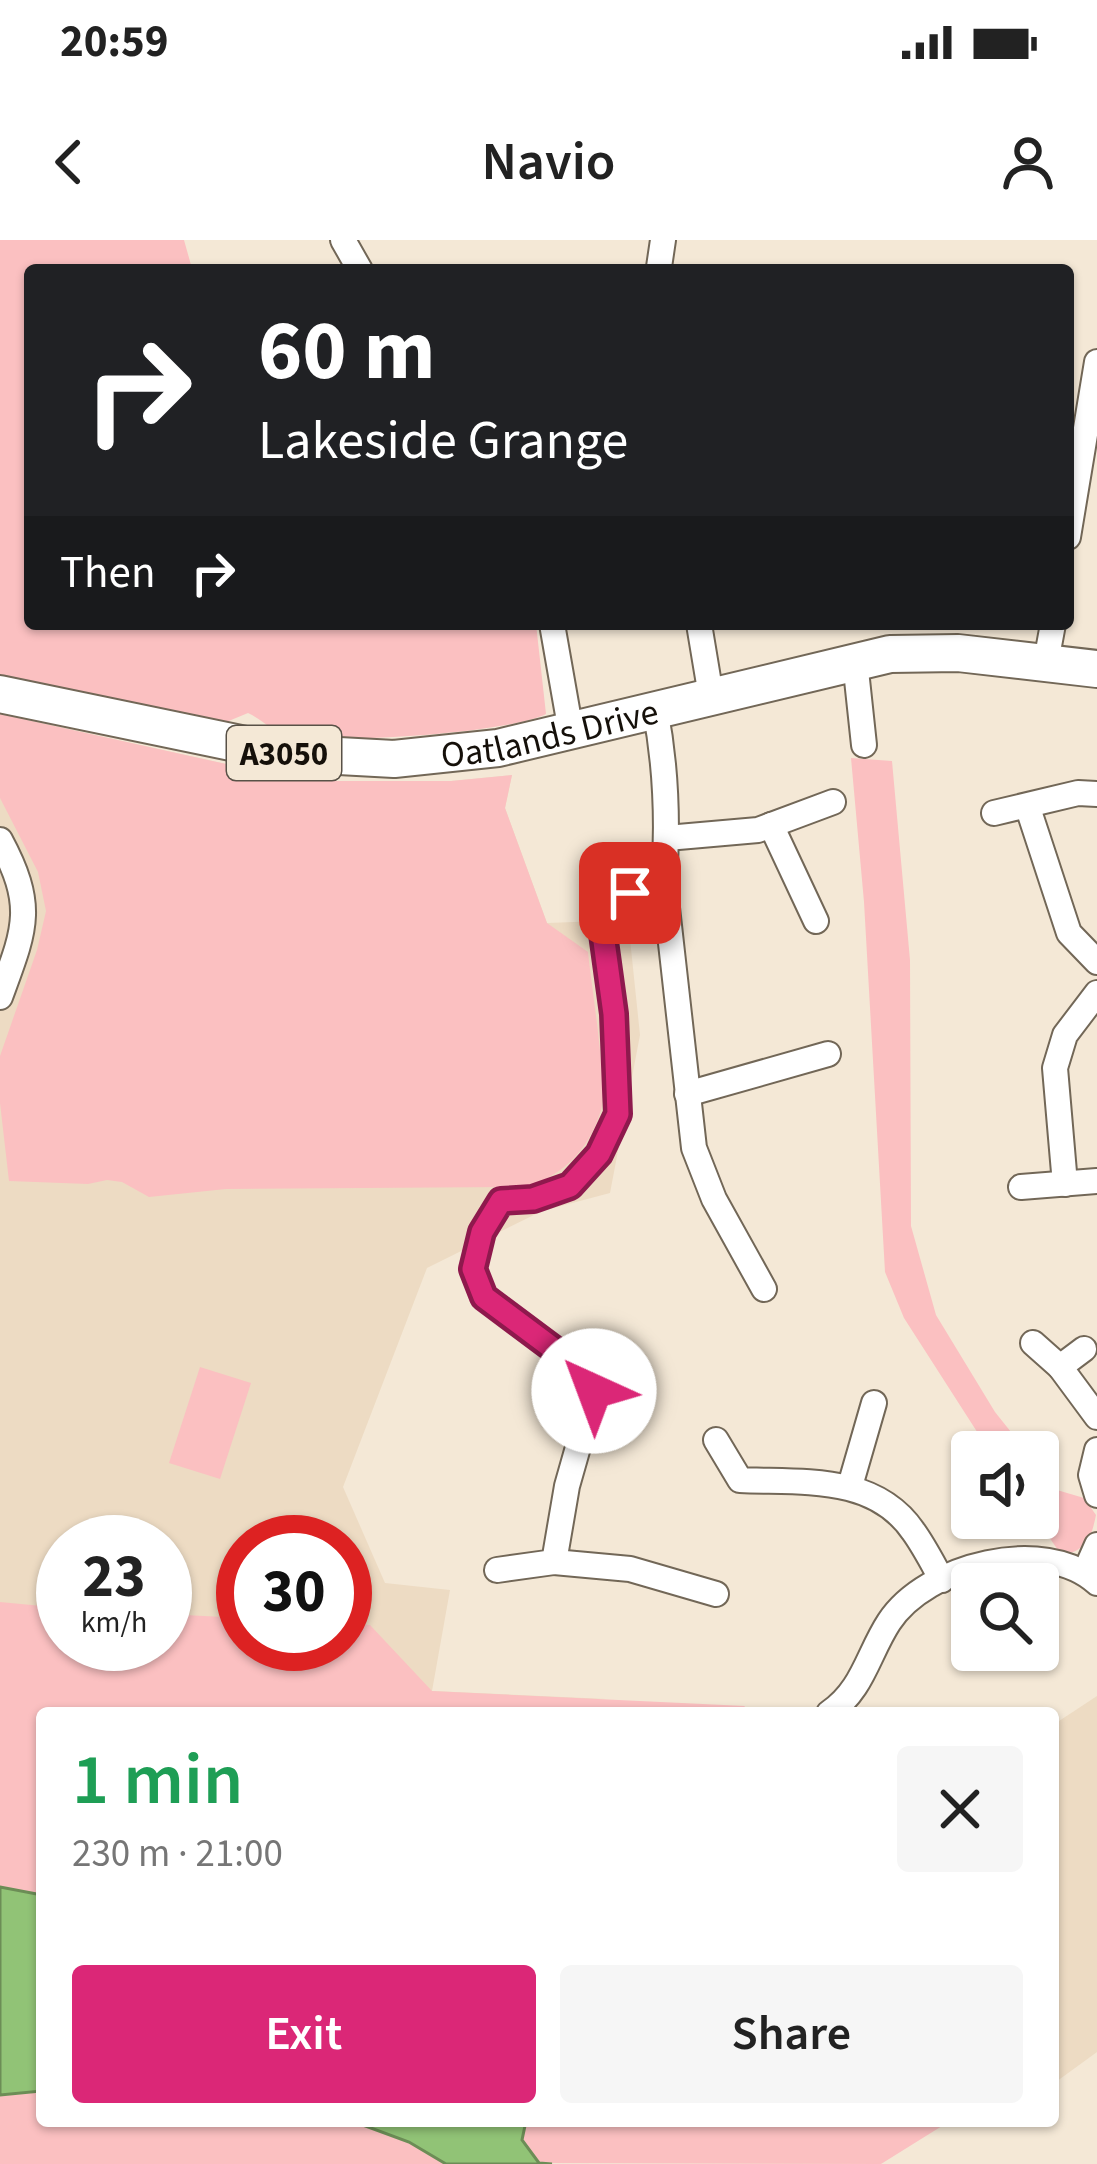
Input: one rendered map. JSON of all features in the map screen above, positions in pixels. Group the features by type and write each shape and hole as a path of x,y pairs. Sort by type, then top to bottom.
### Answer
{"main road":[{"name":"Oatlands Drive","path":"0,694 199,738 325,756 394,759 462,754 572,732 890,654 958,653 1097,669"}],"street":[{"path":"1074,501 1097,362"},
{"path":"553,630 572,732"},
{"path":"699,630 711,697"},
{"path":"1046,662 1052,630"},
{"path":"855,661 864,745"},
{"path":"656,710 667,838 664,881 694,1148 764,1288"},
{"path":"994,813 1078,793 1097,794"},
{"path":"667,838 724,835 771,825 833,802"},
{"path":"1028,808 1069,933 1097,962"},
{"path":"771,825 816,921"},
{"path":"0,840 19,874 24,906 19,944 0,997"},
{"path":"554,1562 568,1486 594,1391 593,1372 575,1365 484,1297 473,1269 482,1232 501,1201 533,1199 570,1186 599,1154 618,1114 614,1014 603,934 612,899 664,881"},
{"path":"1065,1184 1055,1068 1065,1035 1097,993"},
{"path":"687,1094 828,1054"},
{"path":"1021,1187 1097,1181"},
{"path":"1033,1343 1060,1366 1097,1417"},
{"path":"1060,1366 1084,1349"},
{"path":"850,1486 874,1403"},
{"path":"716,1440 740,1480 850,1486 885,1502 912,1527 942,1580"},
{"path":"1097,1450 1091,1475 1097,1495"},
{"path":"838,1707 866,1671 891,1618 942,1580 1002,1559 1033,1557 1066,1562 1091,1577 1097,1545"},
{"path":"497,1570 554,1562 630,1569 716,1594"}],"shaded area":[{"path":"0,240 184,240 191,264 24,264 24,630 537,630 546,714 460,732 310,738 283,733 248,713 219,725 0,675"},
{"path":"0,714 303,781 451,781 512,775 505,808 547,923 628,920 640,1035 610,1193 542,1211 427,1268 343,1487 355,1515 216,1515 216,1671 372,1671 372,1553 385,1583 450,1590 432,1691 606,1699 36,1707 36,1894 0,1887"},
{"path":"0,714 303,781 451,781 512,775 505,808 547,923 588,952 603,1098 582,1149 564,1167 527,1187 226,1189 149,1197 122,1182 107,1180 88,1184 9,1181 0,1056 46,911 38,872 0,798"},
{"path":"851,758 892,761 910,960 911,1226 936,1315 1010,1431 977,1431 904,1318 885,1272"},
{"path":"200,1367 251,1383 220,1479 169,1463"},
{"path":"1059,1491 1084,1498 1096,1515 1086,1542 1062,1556 1050,1539 1059,1539"},
{"path":"0,1602 36,1605 36,1671 192,1671 192,1615 216,1617 216,1671 372,1671 372,1627 432,1691 745,1706 36,1707 36,1894 0,1887"},
{"path":"1097,1696 1097,2052 1059,2080 1059,1721"},
{"path":"0,1887 36,1894 36,2092 0,2095"},
{"path":"36,2093 36,2127 368,2127 409,2142 446,2164 0,2164 0,2096"},
{"path":"368,2127 525,2127 522,2140 539,2163 552,2164 446,2164 409,2142"},
{"path":"525,2127 940,2127 881,2164 539,2163 522,2140"}],"route":[{"path":"594,1391 593,1372 575,1365 484,1297 473,1269 482,1232 501,1201 533,1199 570,1186 599,1154 618,1114 614,1014 603,934 612,899 630,893"}]}
